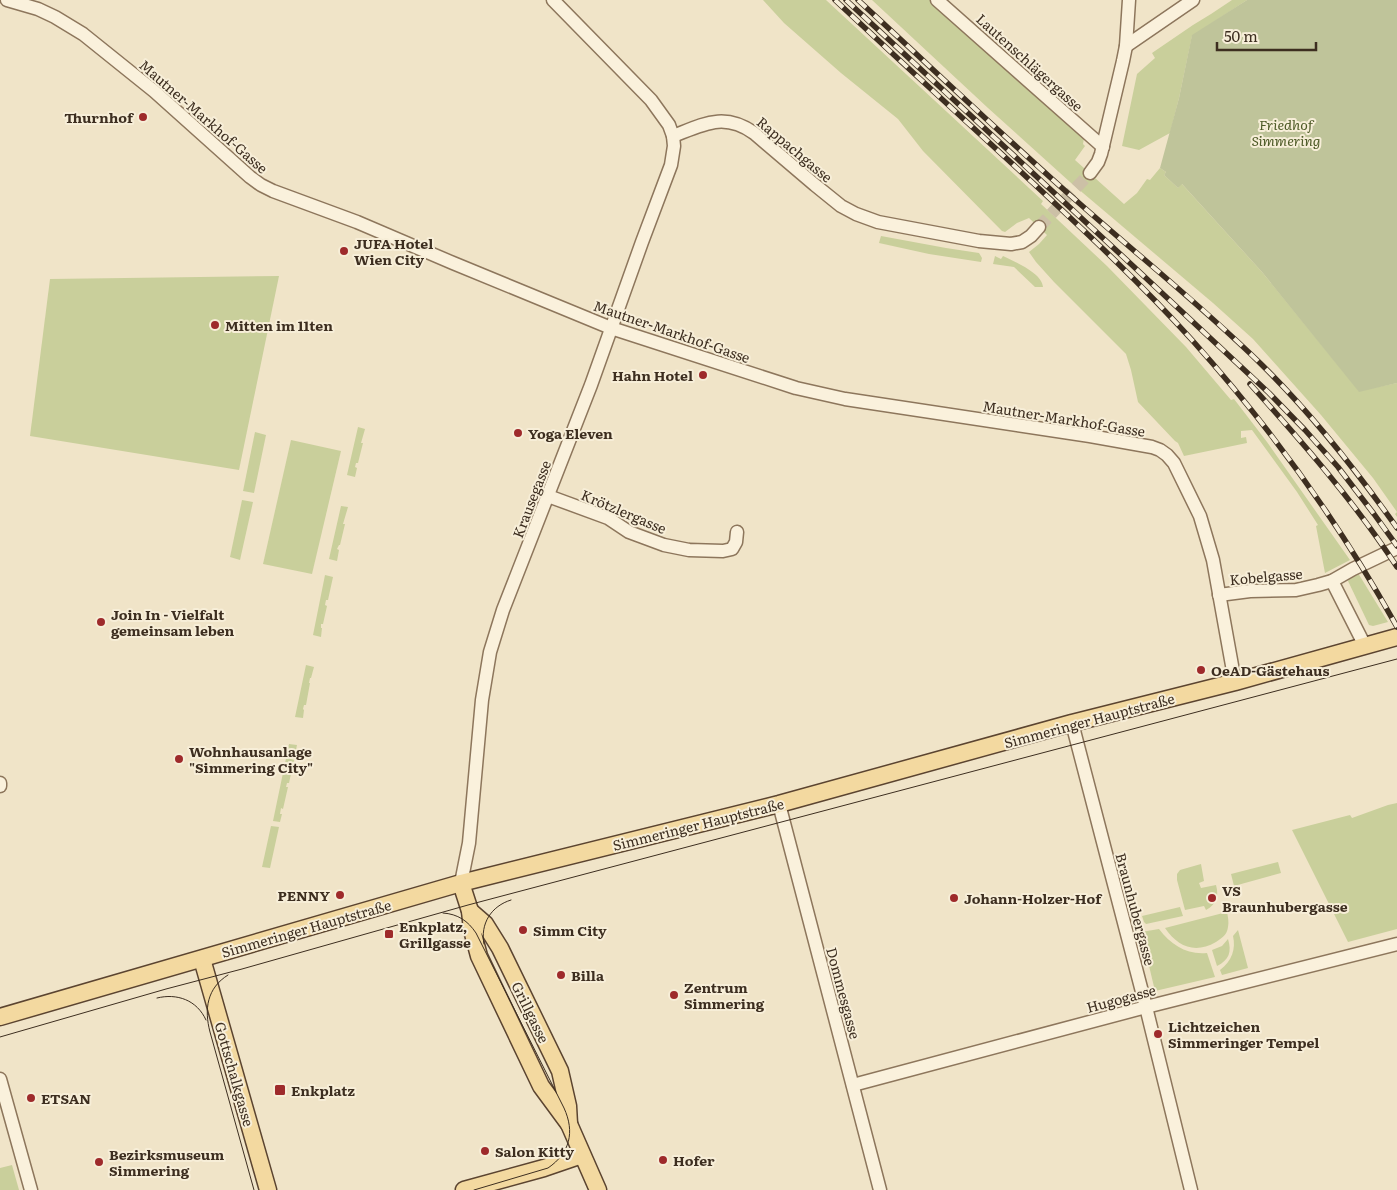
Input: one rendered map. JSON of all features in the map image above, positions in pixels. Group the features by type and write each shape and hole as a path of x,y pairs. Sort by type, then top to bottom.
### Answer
{"main road":[{"name":"Simmeringer Hauptstraße","path":"0,1017 461,883 779,804 1072,723 1235,682 1397,637"},
{"name":"Grillgasse","path":"461,883 470,911 472,930 479,956 487,974 541,1086 569,1124 598,1190"},
{"name":"Grillgasse","path":"470,911 485,924 500,948 560,1071 568,1106 569,1124"},
{"name":"Gottschalkgasse","path":"202,959 268,1190"},
{"path":"464,1190 544,1168 582,1155"}],"street":[{"name":"Mautner-Markhof-Gasse","path":"7,0 38,9 83,34 154,91 261,185 357,222 611,328 796,388 845,399 1152,447 1160,450 1174,463 1200,516 1213,560 1235,682"},
{"path":"554,0 651,100 669,125 673,136"},
{"name":"Lautenschlägergasse","path":"937,0 1103,147"},
{"path":"1090,173 1098,162 1103,147 1126,46 1129,0"},
{"path":"1126,46 1193,0"},
{"name":"Rappachgasse","path":"673,136 718,121 730,121 745,126 841,206 878,222 979,241 1011,244 1022,242 1039,227"},
{"name":"Krausegasse","path":"461,883 469,843 482,700 490,652 503,610 591,385 671,165 674,146 673,136"},
{"name":"Krötzlergasse","path":"548,496 608,518 629,532 664,545 689,550 722,551 732,549 736,542 737,532"},
{"name":"Kobelgasse","path":"1219,595 1250,591 1296,590 1332,581 1397,548"},
{"path":"1332,581 1365,646"},
{"name":"Braunhubergasse","path":"1072,723 1146,1007 1190,1190"},
{"name":"Dommesgasse","path":"779,804 880,1190"},
{"name":"Hugogasse","path":"853,1086 1146,1007 1397,944"},
{"path":"0,1078 31,1190"}],"green space":[{"path":"763,0 826,0 1043,201 1041,204 1107,266 1186,347 1231,400 1234,399 1267,442 1350,560 1325,573 1316,526 1318,525 1297,492 1252,430 1241,431 1241,438 1246,437 1247,443 1184,456 1178,443 1138,402 1126,354 1054,282 1029,252 1047,235 1029,218 1017,223 1005,232 1002,231 923,151 898,119 841,73 784,23"},
{"path":"872,0 930,0 1084,138 1083,144 1085,146 1075,160 1124,204 1160,168 1166,172 1164,175 1178,188 1181,183 1262,272 1359,391 1397,383 1397,512 1373,478 1321,415 1253,339 1070,182"},
{"path":"1232,0 1247,0 1192,36 1170,133 1139,150 1122,146 1137,74 1155,58 1152,53"},
{"name":"Friedhof Simmering","path":"1247,0 1397,0 1397,383 1359,392 1262,272 1182,184 1178,188 1164,175 1166,172 1160,168 1179,98 1192,35"},
{"path":"881,236 979,253 982,258 981,262 929,254 879,243"},
{"path":"995,256 1001,259 1003,256 1027,268 1038,277 1043,287 1035,287 1014,267 993,264"},
{"path":"279,276 239,470 30,436 50,279"},
{"path":"358,427 365,429 358,463 356,463 355,467 357,468 355,477 347,475"},
{"path":"255,432 266,435 254,493 243,491"},
{"path":"291,440 341,451 312,574 263,564"},
{"path":"242,500 253,502 240,560 230,557"},
{"path":"341,506 348,507 340,545 337,549 339,550 337,561 329,559"},
{"path":"1358,573 1388,622 1373,626 1369,625 1348,581"},
{"path":"325,575 333,577 328,600 326,600 325,605 327,606 323,624 321,624 321,637 313,635"},
{"path":"306,665 314,667 310,678 306,705 304,705 303,709 303,718 295,717"},
{"path":"289,744 297,745 295,755 292,755 291,759 294,760 289,783 287,783 286,787 288,787 283,809 281,808 280,822 273,821"},
{"path":"1397,803 1397,929 1348,942 1292,830 1350,815 1352,818"},
{"path":"271,826 279,827 270,868 262,867"},
{"path":"1278,862 1281,873 1234,886 1231,874"},
{"path":"1201,864 1204,881 1199,883 1201,888 1216,885 1216,899 1213,905 1206,910 1204,906 1185,910 1177,874 1180,870"},
{"path":"1180,907 1183,916 1146,924 1142,916"},
{"path":"1227,912 1228,925 1225,934 1216,942 1201,948 1188,947 1181,944 1165,928"},
{"path":"1159,929 1169,940 1186,951 1207,953 1215,977 1155,991 1141,932"},
{"path":"1238,930 1248,968 1222,975 1220,970 1228,963 1234,946 1233,936"},
{"path":"1228,939 1229,955 1217,966 1212,950 1222,946"},
{"path":"12,1165 19,1190 0,1190 0,1168"}],"tunnel":[{"path":"1039,227 1090,173"}],"tram line":[{"path":"0,1037 468,905 1397,659"},
{"path":"484,944 484,930 489,917 498,907 511,900"},
{"path":"443,913 462,919 476,933 564,1108 569,1125 570,1134 566,1149 548,1168 474,1190"},
{"path":"228,975 215,986 211,993 207,1015 210,1032 254,1190"},
{"path":"157,998 179,997 186,1000 197,1007 206,1020"}],"railway":[{"path":"835,0 1085,232 1129,274 1192,340 1249,407 1303,478 1352,551 1397,627"},
{"path":"846,0 1269,393 1338,467 1397,546"},
{"path":"858,0 1051,178 1194,302 1261,364 1333,443 1397,528"},
{"path":"1250,384 1345,495 1397,567"}],"place":[{"name":"Thurnhof","path":"143,117"},
{"name":"JUFA Hotel Wien City","path":"344,251"},
{"name":"Mitten im 11ten","path":"215,325"},
{"name":"Hahn Hotel","path":"703,375"},
{"name":"Yoga Eleven","path":"518,433"},
{"name":"Join In - Vielfalt gemeinsam leben","path":"101,622"},
{"name":"OeAD-Gästehaus","path":"1201,670"},
{"name":"Wohnhausanlage \"Simmering City\"","path":"179,759"},
{"name":"PENNY","path":"340,895"},
{"name":"Johann-Holzer-Hof","path":"954,898"},
{"name":"VS Braunhubergasse","path":"1212,898"},
{"name":"Simm City","path":"523,930"},
{"name":"Enkplatz, Grillgasse","path":"389,934"},
{"name":"Billa","path":"561,975"},
{"name":"Zentrum Simmering","path":"674,995"},
{"name":"Lichtzeichen Simmeringer Tempel","path":"1158,1034"},
{"name":"Enkplatz","path":"280,1090"},
{"name":"ETSAN","path":"31,1098"},
{"name":"Salon Kitty","path":"485,1151"},
{"name":"Hofer","path":"663,1160"},
{"name":"Bezirksmuseum Simmering","path":"99,1162"}]}
